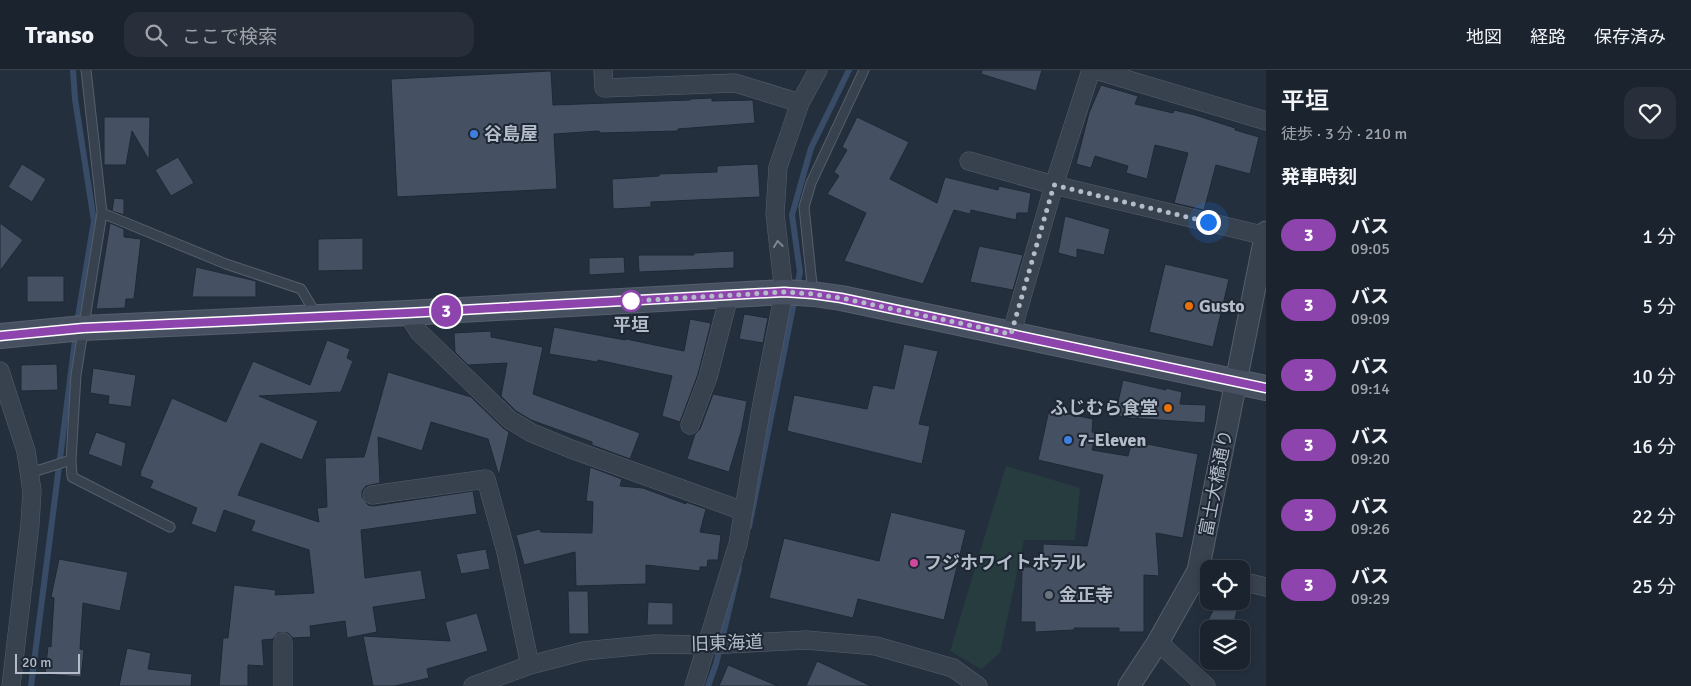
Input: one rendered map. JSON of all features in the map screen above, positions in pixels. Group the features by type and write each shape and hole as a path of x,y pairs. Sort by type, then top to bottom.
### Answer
{"main road":[{"path":"0,336 83,328 798,293 841,298 1266,388"}],"street":[{"path":"604,70 604,88 735,76 800,103"},
{"path":"694,686 738,544 761,409 798,293 775,214 778,167 800,103 818,70"},
{"path":"1011,334 1054,185 1091,70"},
{"path":"1095,70 1266,121"},
{"path":"969,162 1054,185 1266,235"},
{"name":"富士大橋通り","path":"1205,560 1236,382 1266,235"},
{"path":"690,425 708,377 729,296"},
{"path":"407,313 419,332 510,420 532,433 743,511"},
{"path":"0,371 26,451 36,471 32,491 30,524 10,686"},
{"path":"372,495 486,480 506,552 530,665"},
{"name":"富士大橋通り","path":"1129,686 1200,577"},
{"path":"1250,583 1266,587"},
{"name":"旧東海道","path":"473,686 530,665 584,651 655,644 708,645 806,640 876,646 953,668 978,686"},
{"path":"283,642 283,686"},
{"path":"1158,642 1206,686"}],"lane":[{"path":"86,70 102,213 76,375 71,460 72,477 170,528"},
{"path":"798,293 804,207 810,183 864,70"},
{"path":"102,213 226,264 301,289 318,316"},
{"path":"36,471 71,460"}],"green space":[{"path":"1006,466 1080,488 1075,540 1024,540 1000,653 981,669 950,651"}],"building":[{"path":"982,70 1042,70 1036,91 981,74"},
{"name":"谷島屋","path":"551,71 553,105 712,98 712,101 753,100 755,123 678,129 678,131 600,133 599,131 554,134 557,189 397,197 391,79"},
{"path":"1101,85 1138,96 1135,104 1173,113 1174,110 1195,115 1259,137 1250,174 1216,165 1204,210 1174,203 1188,153 1155,145 1147,179 1126,173 1128,166 1095,156 1091,168 1076,164 1089,113"},
{"path":"104,117 150,117 149,160 132,131 126,165 104,165"},
{"path":"857,117 909,142 890,179 937,203 945,177 998,190 999,186 1031,193 1028,213 1017,213 1016,220 971,210 970,214 954,210 923,284 844,261 866,213 827,194 839,176 834,172 847,150 842,147"},
{"path":"178,157 194,183 171,196 155,170"},
{"path":"22,164 46,179 32,202 8,187"},
{"path":"758,164 760,197 651,202 651,207 613,209 612,179 659,176 659,174 717,172 717,166"},
{"path":"114,198 124,199 124,215 112,211"},
{"path":"1065,216 1110,229 1104,255 1077,249 1077,258 1058,253"},
{"path":"0,223 23,240 0,271"},
{"path":"110,223 124,229 124,237 141,239 134,299 126,299 125,308 96,309"},
{"path":"363,238 363,270 318,271 318,239"},
{"path":"979,246 1023,255 1013,290 970,282"},
{"path":"734,251 734,268 639,272 638,255 694,255 694,253"},
{"path":"624,257 625,273 589,275 589,258"},
{"name":"Gusto","path":"1165,264 1229,279 1213,347 1149,332"},
{"path":"196,267 256,281 256,297 192,297"},
{"path":"27,276 64,276 64,302 27,302"},
{"path":"744,314 768,318 763,343 739,339"},
{"path":"690,319 711,323 698,374 680,422 662,416 672,376 598,360 597,362 549,354 554,327 684,351"},
{"path":"491,331 491,337 543,347 533,394 640,433 630,459 592,445 592,442 531,420 516,411 501,396 507,363 468,365 455,352 454,333"},
{"path":"327,340 350,349 347,358 353,361 341,392 259,396 318,421 302,460 261,443 238,495 319,522 317,508 327,507 325,458 364,457 388,372 471,397 509,432 499,476 488,439 431,422 422,451 378,437 380,483 366,486 362,491 362,497 368,505 373,506 473,491 477,514 361,530 365,578 421,570 426,599 373,607 377,632 347,638 345,621 310,626 311,637 293,638 288,633 278,633 273,639 262,640 264,666 248,665 248,686 219,686 223,638 228,638 234,585 276,590 275,595 314,593 309,550 251,531 255,521 224,510 216,533 191,524 197,508 150,488 153,481 140,476 140,473 172,398 226,422 253,361 310,385"},
{"path":"904,344 938,351 919,424 930,426 922,464 787,431 794,395 867,409 873,385 894,389"},
{"path":"57,364 58,390 21,391 21,365"},
{"path":"93,368 136,375 131,407 108,404 109,396 90,393"},
{"path":"1123,380 1182,392 1180,404 1206,405 1205,423 1129,418 1115,415"},
{"path":"713,394 747,401 741,432 729,472 687,459 695,434 700,429"},
{"path":"1049,410 1093,419 1092,432 1096,433 1092,450 1128,456 1132,441 1198,454 1183,538 1156,533 1159,576 1144,575 1144,632 1119,632 1119,628 1074,628 1074,630 1035,632 1035,622 1021,622 1022,567 1043,567 1043,544 1087,546 1103,475 1038,460"},
{"path":"96,432 126,443 122,467 88,454"},
{"path":"590,467 622,479 620,486 643,488 686,504 686,502 706,509 700,532 721,535 718,560 708,560 707,567 700,567 700,571 646,565 646,584 576,586 575,552 524,565 516,535 540,529 541,532 592,533 593,502 586,501"},
{"path":"891,512 966,530 944,620 858,599 853,618 769,598 784,538 879,561"},
{"path":"486,549 490,569 461,574 456,554"},
{"path":"59,559 128,572 120,611 83,603 80,649 84,650 81,677 45,674 48,646 51,647 54,598 51,597"},
{"path":"568,591 588,591 589,634 569,634"},
{"path":"648,602 673,603 673,625 647,625"},
{"path":"1213,610 1237,610 1235,620 1208,620"},
{"path":"477,613 488,651 427,669 429,678 395,686 373,686 363,636 450,641 445,622"},
{"path":"127,648 151,653 148,669 192,674 191,686 119,686"},
{"path":"817,661 871,686 806,686"},
{"path":"728,665 778,686 719,686"}],"waterway":[{"path":"73,70 75,99 94,221 77,323"},
{"path":"749,527 800,272 792,215 811,148 849,70"},
{"path":"31,686 76,333"},
{"path":"708,686 716,664 739,568"}],"bus line":[{"name":"3","path":"0,336 83,328 407,313 784,292 841,298 1266,388"}],"place":[{"name":"谷島屋","path":"474,134"},
{"name":"平垣","path":"631,301"},
{"name":"Gusto","path":"1189,306"},
{"name":"ふじむら食堂","path":"1168,408"},
{"name":"7-Eleven","path":"1068,440"},
{"name":"フジホワイトホテル","path":"914,563"},
{"name":"金正寺","path":"1049,595"}],"route":[{"path":"631,301 784,292 813,294 841,298 1011,334 1054,185 1208,222"}]}
